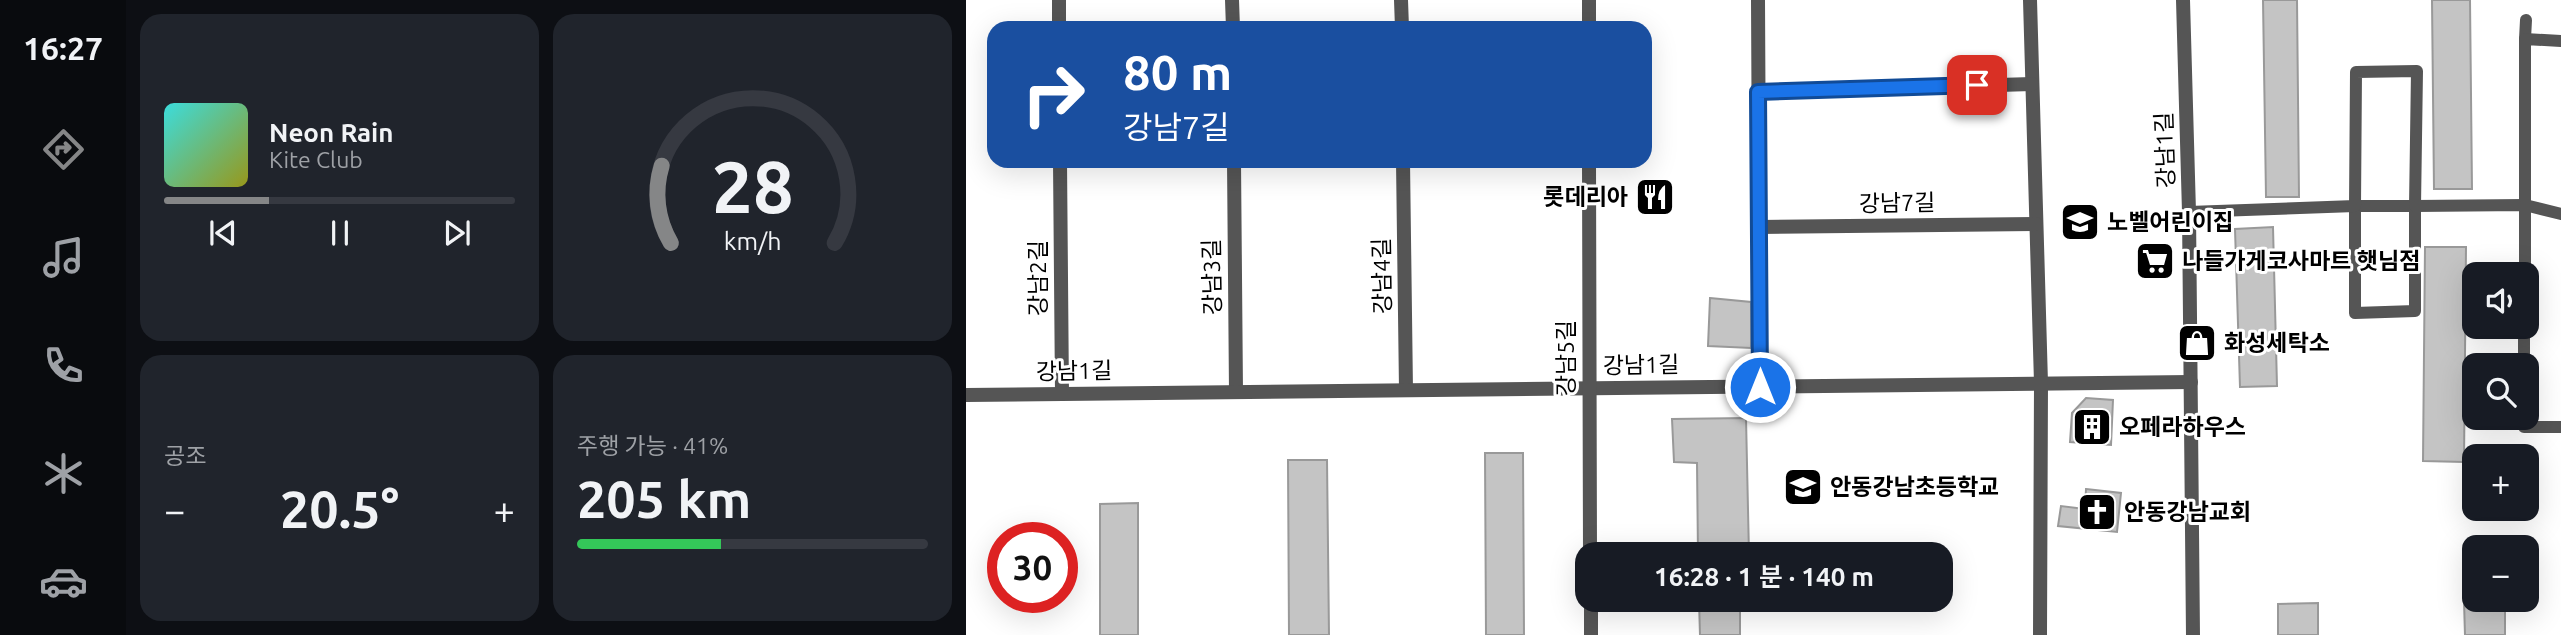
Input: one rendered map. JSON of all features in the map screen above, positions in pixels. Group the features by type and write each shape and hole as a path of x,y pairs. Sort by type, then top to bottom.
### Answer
{"street":[{"path":"1059,0 1059,21"},
{"path":"1232,0 1233,21"},
{"path":"1401,0 1402,21"},
{"path":"1589,0 1589,21"},
{"path":"1758,0 1760,387"},
{"path":"2030,0 2041,383 2040,635"},
{"name":"강남1길","path":"2183,0 2189,212 2193,635"},
{"path":"1758,92 2032,84"},
{"name":"강남2길","path":"1060,168 1062,394"},
{"name":"강남3길","path":"1234,168 1236,392"},
{"name":"강남4길","path":"1403,168 1406,390"},
{"name":"강남5길","path":"1589,168 1590,542"},
{"name":"강남7길","path":"1759,227 2036,224"},
{"name":"강남1길","path":"966,395 2191,382"},
{"path":"1591,612 1591,635"}],"lane":[{"path":"2525,262 2526,20"},
{"path":"2525,39 2561,41"},
{"path":"2417,71 2415,312 2355,313 2355,206 2356,72 2417,71"},
{"path":"2189,212 2355,206 2525,205 2561,214"},
{"path":"2539,427 2561,427"}],"building":[{"path":"2263,0 2297,0 2299,197 2266,197"},
{"path":"2432,0 2470,0 2472,189 2434,189"},
{"path":"2273,227 2277,386 2240,387 2235,229"},
{"path":"2425,247 2466,247 2466,262 2462,262 2462,339 2465,339 2465,353 2462,353 2462,430 2464,430 2462,462 2423,461"},
{"path":"1710,298 1751,302 1751,348 1708,346"},
{"name":"오페라하우스","path":"2086,398 2113,400 2111,445 2070,442 2072,413"},
{"path":"1746,418 1749,542 1698,542 1697,463 1674,462 1672,419"},
{"path":"1485,453 1523,453 1524,635 1486,635"},
{"path":"1288,460 1327,460 1329,635 1289,635"},
{"path":"2086,489 2121,493 2117,532 2058,526 2061,506 2085,509"},
{"path":"1138,503 1138,635 1100,635 1100,504"},
{"path":"2318,603 2318,635 2278,635 2278,604"},
{"path":"1699,612 1740,612 1740,635 1700,635"},
{"path":"2464,612 2505,612 2505,635 2465,635"}],"place":[{"name":"롯데리아","path":"1655,197"},
{"name":"노벨어린이집","path":"2080,222"},
{"name":"나들가게코사마트 햇님점","path":"2155,261"},
{"name":"화성세탁소","path":"2197,343"},
{"name":"오페라하우스","path":"2092,427"},
{"name":"안동강남초등학교","path":"1803,487"},
{"name":"안동강남교회","path":"2097,512"}],"route":[{"path":"1760,387 1758,92 1977,85"}]}
